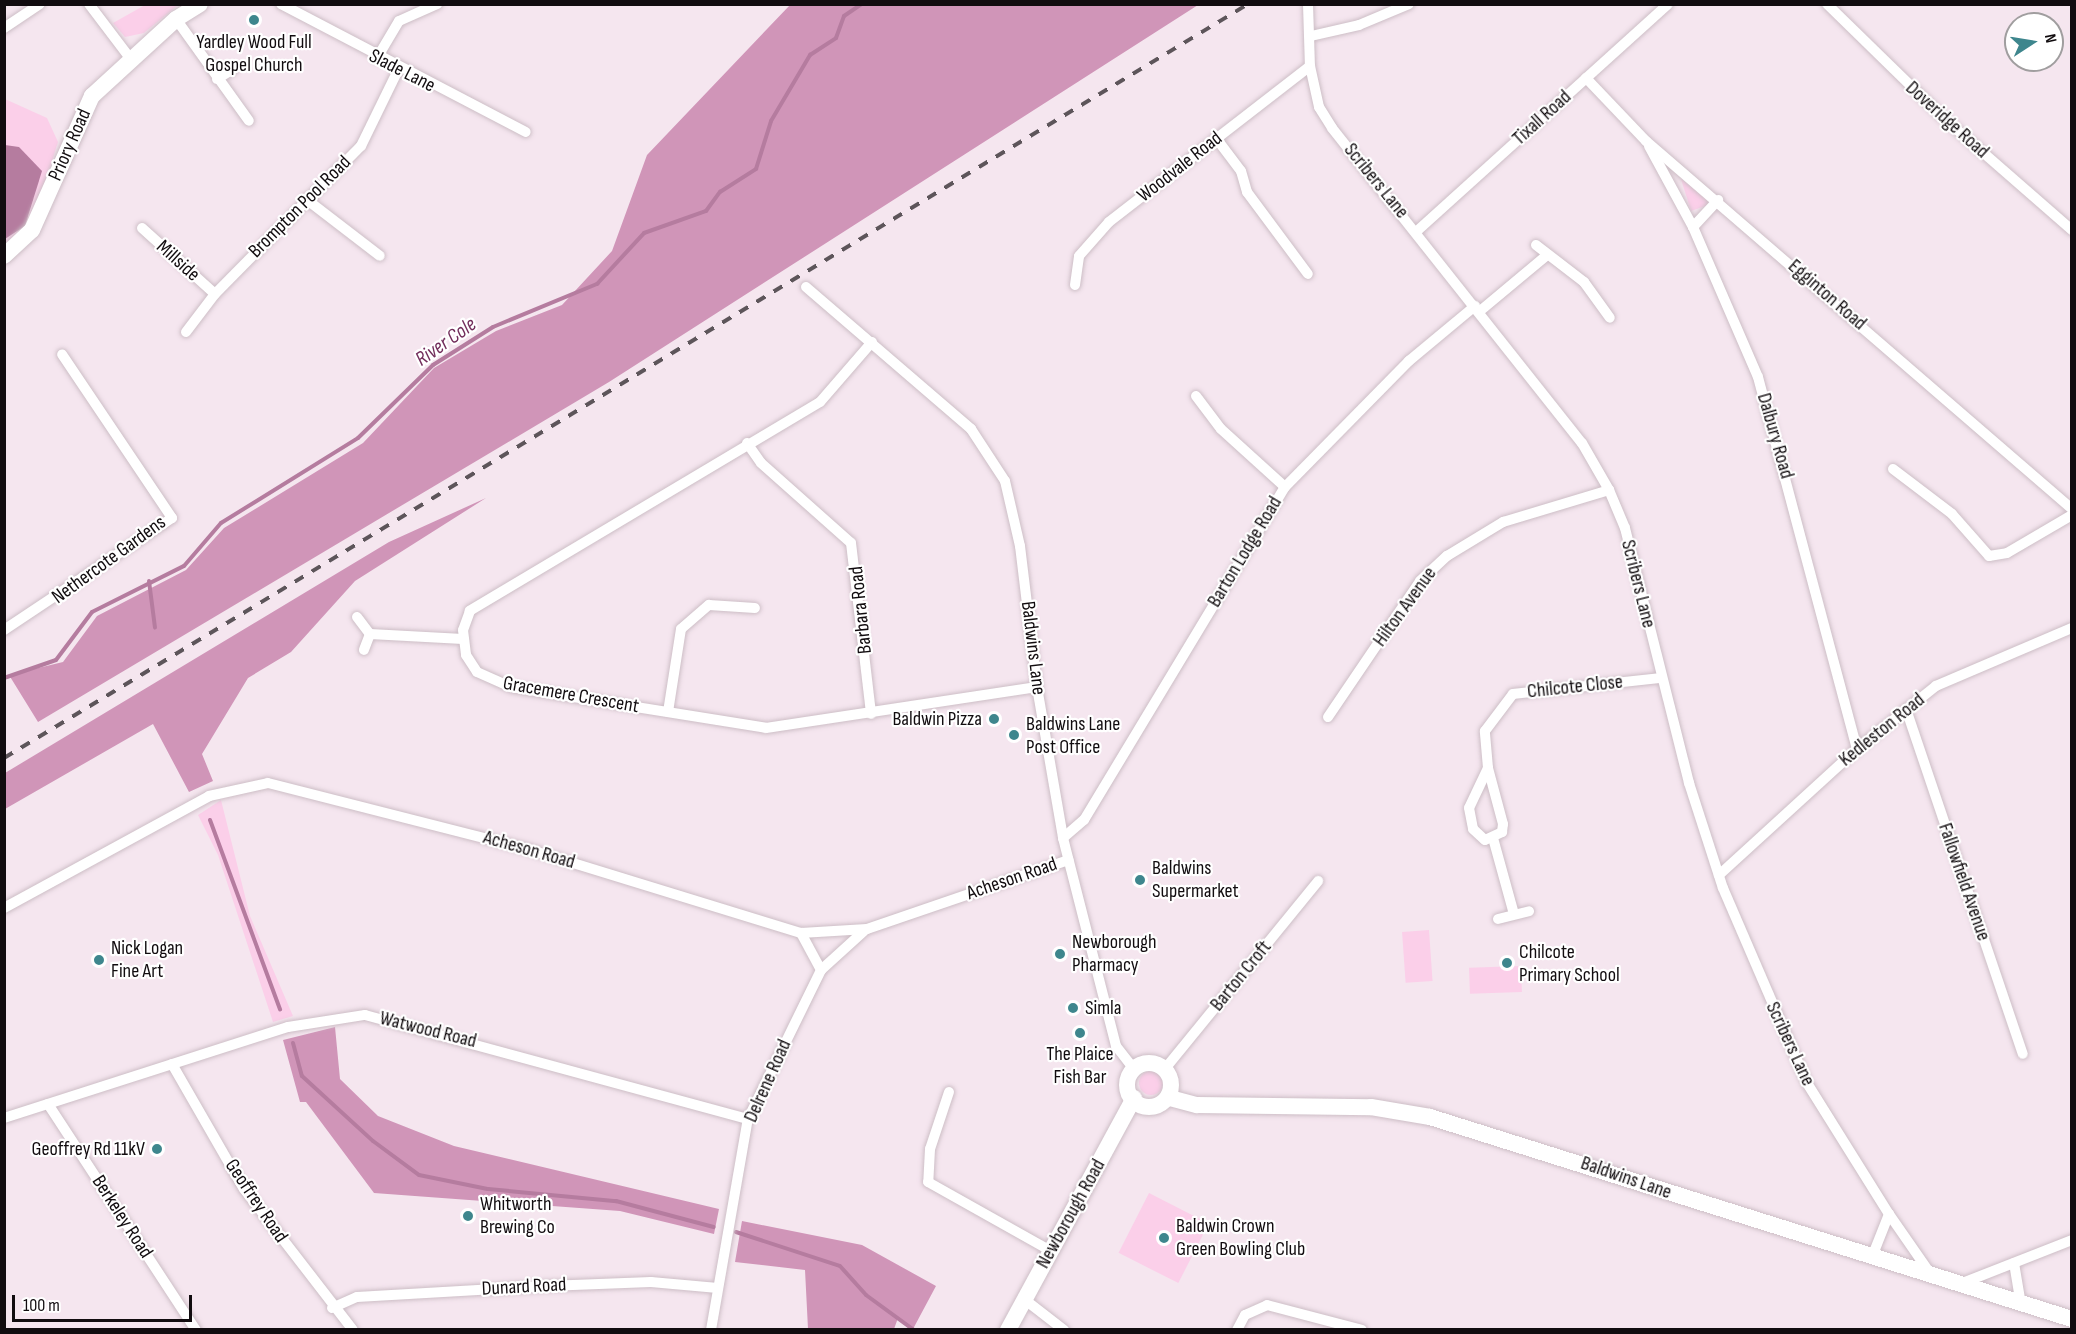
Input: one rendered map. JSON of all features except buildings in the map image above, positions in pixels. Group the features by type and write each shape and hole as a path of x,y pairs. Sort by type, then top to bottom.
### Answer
{"street":[{"path":"4,28 40,4"},
{"path":"89,4 129,58"},
{"name":"Priory Road","path":"4,256 32,230 65,146 92,96 129,58 180,12 200,4"},
{"name":"Slade Lane","path":"281,4 398,70 526,132"},
{"path":"377,58 399,21 436,4"},
{"name":"Scribers Lane","path":"1308,4 1311,36 1310,66 1319,107 1332,128 1417,231 1582,443 1609,490 1625,528 1661,678 1719,875 1807,1083 1889,1214 1933,1277"},
{"path":"1311,36 1359,25 1409,4"},
{"name":"Tixall Road","path":"1417,231 1668,4"},
{"name":"Doveridge Road","path":"1827,4 1947,121 2072,230"},
{"path":"180,12 217,79 249,121"},
{"name":"Woodvale Road","path":"1074,285 1079,256 1109,222 1310,66"},
{"path":"217,79 233,69"},
{"name":"Brompton Pool Road","path":"186,332 215,294 306,199 361,146 398,70"},
{"name":"Egginton Road","path":"1586,78 1646,141 1718,200 2072,509"},
{"path":"1216,138 1241,171 1246,192 1308,274"},
{"name":"Dalbury Road","path":"1646,141 1693,227 1761,388 1857,749"},
{"path":"306,199 381,255"},
{"path":"1693,227 1718,200"},
{"name":"Millside","path":"142,228 215,294"},
{"path":"1536,245 1546,256 1584,282 1610,318"},
{"name":"Barton Lodge Road","path":"1063,838 1084,820 1285,487 1409,361 1546,256"},
{"name":"Baldwins Lane","path":"806,287 971,429 996,461 1020,546 1037,687 1063,838 1116,1046 1133,1068"},
{"path":"357,617 370,634 463,639 465,620 486,600 747,443 820,402 872,342"},
{"name":"Nethercote Gardens","path":"4,630 172,518 62,354"},
{"path":"1196,396 1221,429 1285,487"},
{"name":"Barbara Road","path":"747,443 761,463 851,543 871,714"},
{"path":"1893,469 1952,514 1989,556 2007,553 2072,515"},
{"name":"Hilton Avenue","path":"1328,717 1420,581 1447,555 1503,522 1609,490"},
{"path":"668,712 681,628 709,605 755,608"},
{"name":"Kedleston Road","path":"1719,875 1857,749 1906,709 1963,671 2072,628"},
{"path":"364,650 370,634"},
{"name":"Gracemere Crescent","path":"463,639 471,665 494,682 766,728 871,714 1037,687"},
{"name":"Chilcote Close","path":"1514,914 1493,838 1503,824 1488,768 1485,731 1513,694 1661,678"},
{"name":"Fallowfield Avenue","path":"1906,709 2023,1054"},
{"path":"1488,768 1469,808 1477,837 1493,838"},
{"name":"Acheson Road","path":"4,908 209,796 268,783 534,851 801,933 867,929 1069,860"},
{"name":"Barton Croft","path":"1164,1070 1318,881"},
{"path":"1498,919 1528,911"},
{"name":"Delrene Road","path":"711,1329 748,1119 821,970 867,929"},
{"path":"801,933 821,970"},
{"name":"Watwood Road","path":"4,1119 288,1027 365,1015 748,1119"},
{"path":"1150,1063 1164,1070 1172,1085 1170,1098 1151,1107 1134,1098 1127,1085 1133,1068 1150,1063"},
{"name":"Geoffrey Road","path":"172,1064 244,1189 332,1308 353,1329"},
{"path":"949,1092 930,1149 928,1182 1051,1251"},
{"name":"Newborough Road","path":"1008,1329 1134,1098"},
{"name":"Baldwins Lane","path":"1170,1098 1197,1106 1371,1107 1430,1117 2021,1305 2072,1319"},
{"name":"Berkeley Road","path":"48,1104 196,1329"},
{"path":"1872,1257 1889,1214"},
{"path":"1959,1284 2072,1240"},
{"path":"2014,1263 2021,1305"},
{"name":"Dunard Road","path":"332,1308 357,1297 548,1286 651,1282 718,1288"},
{"path":"1023,1299 1064,1329"},
{"path":"1237,1329 1245,1316 1267,1305 1362,1329"}],"shaded area":[{"path":"145,5 178,5 144,33 125,37 113,23"},
{"path":"790,5 1198,5 609,382 38,722 9,675 63,662 97,616 186,570 224,528 363,443 434,368 496,331 562,305 612,251 647,155"},
{"path":"5,99 47,118 58,142 33,222 5,243"},
{"path":"5,145 19,147 42,171 25,226 5,239"},
{"path":"1681,179 1711,201 1708,205 1691,211"},
{"path":"486,498 355,581 291,652 248,678 202,754 213,781 189,792 153,724 5,809 5,773 389,542"},
{"path":"221,800 250,916 293,1016 273,1022 218,855 198,815"},
{"path":"1429,930 1433,981 1406,983 1402,932"},
{"path":"1521,966 1522,992 1470,994 1469,968"},
{"path":"335,1027 340,1079 378,1116 454,1146 719,1209 714,1234 620,1211 374,1193 306,1102 300,1102 283,1040"},
{"path":"1151,1071 1159,1075 1163,1083 1159,1091 1151,1095 1143,1091 1139,1083 1143,1075"},
{"name":"Baldwin Crown Green Bowling Club","path":"1149,1193 1209,1223 1178,1283 1119,1253"},
{"path":"742,1221 862,1245 936,1286 913,1329 898,1318 894,1329 808,1329 805,1270 735,1262"}],"waterway":[{"name":"River Cole","path":"4,678 56,660 92,612 184,566 221,523 358,438 433,365 493,327 597,284 644,233 706,211 720,192 756,169 771,121 810,55 836,38 844,16 862,4"},
{"path":"149,581 155,628"},
{"path":"210,820 280,1009"},
{"path":"293,1043 302,1076 373,1141 419,1175 488,1189 616,1201 714,1227"},
{"path":"736,1232 840,1266 866,1295 914,1330"}],"railway":[{"path":"4,758 1248,4"}],"place":[{"name":"Yardley Wood Full Gospel Church","path":"254,20"},
{"name":"Baldwin Pizza","path":"994,719"},
{"name":"Baldwins Lane Post Office","path":"1014,735"},
{"name":"Baldwins Supermarket","path":"1140,880"},
{"name":"Newborough Pharmacy","path":"1060,954"},
{"name":"Nick Logan Fine Art","path":"99,960"},
{"name":"Chilcote Primary School","path":"1507,963"},
{"name":"Simla","path":"1073,1008"},
{"name":"The Plaice Fish Bar","path":"1080,1033"},
{"name":"Geoffrey Rd 11kV","path":"157,1149"},
{"name":"Whitworth Brewing Co","path":"468,1216"},
{"name":"Baldwin Crown Green Bowling Club","path":"1164,1238"}]}
